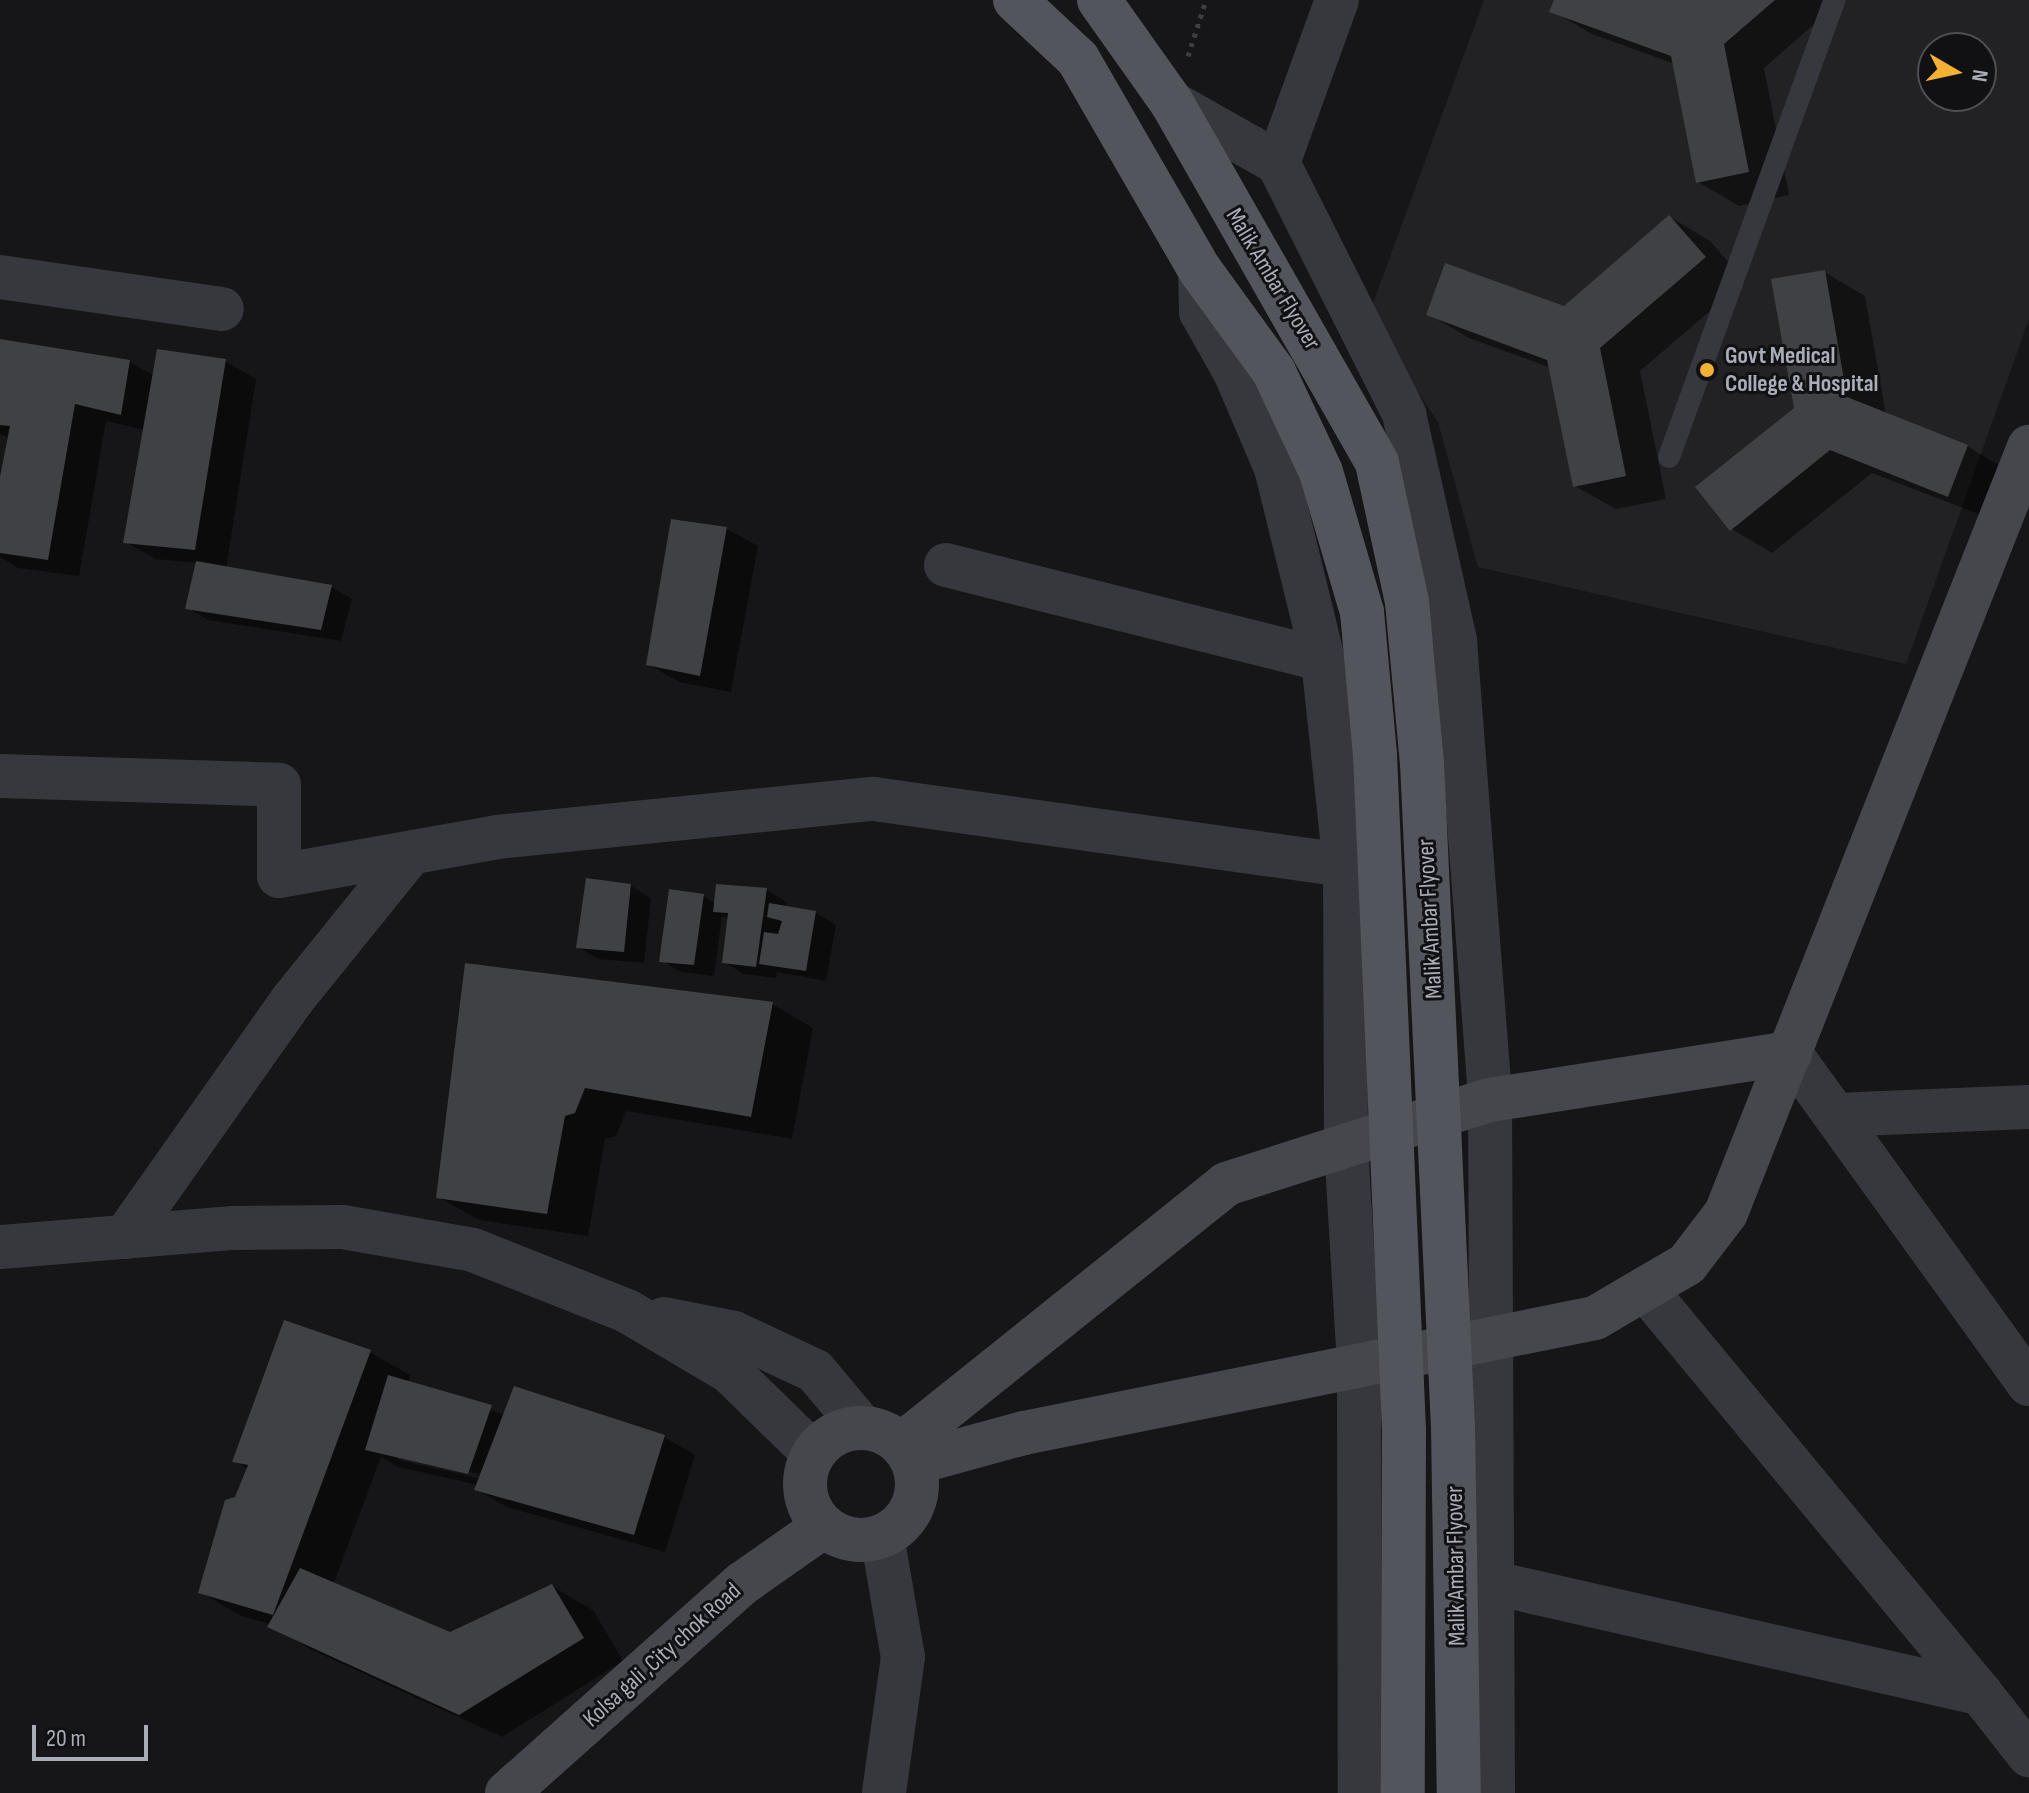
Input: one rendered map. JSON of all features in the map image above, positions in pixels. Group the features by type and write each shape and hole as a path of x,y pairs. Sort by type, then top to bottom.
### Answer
{"main road":[{"name":"Malik Ambar Flyover","path":"1015,0 1078,59 1200,270 1240,321 1274,372 1321,472 1362,612 1375,755 1404,1430 1403,1793"},
{"name":"Malik Ambar Flyover","path":"1099,0 1172,103 1232,212 1313,343 1377,463 1407,602 1422,763 1453,1411 1459,1793"}],"street":[{"path":"1278,163 1337,0"},
{"path":"1172,103 1278,163 1408,429 1455,641 1490,1100 1495,1339 1493,1793"},
{"path":"1200,270 1201,312 1235,372 1276,468 1323,660 1345,865 1346,1146 1359,1367 1360,1793"},
{"path":"0,277 222,309"},
{"path":"908,1454 1595,1318 1687,1264 1726,1213 2029,447"},
{"path":"946,565 1323,660"},
{"path":"0,776 279,785 279,876 497,837 874,799 1345,865"},
{"path":"125,1237 293,999 411,853"},
{"path":"908,1454 1226,1184 1490,1100 1790,1053"},
{"path":"1790,1053 2029,1384"},
{"path":"1835,1115 2029,1107"},
{"path":"0,1247 125,1237 343,1227 473,1250 627,1311 730,1372 813,1453"},
{"path":"1645,1289 2029,1755"},
{"path":"627,1311 734,1333 815,1371 862,1427"},
{"path":"862,1427 884,1431 908,1454 917,1484 913,1506 900,1524 882,1536 842,1537 824,1526 809,1505 805,1478 813,1453 834,1434 862,1427"},
{"name":"Kolsa gali ,City chok Road","path":"507,1793 743,1583 824,1526"},
{"path":"882,1536 903,1657 884,1793"},
{"path":"1494,1583 1981,1694"}],"lane":[{"path":"1669,457 1834,0"}],"shaded area":[{"name":"Govt Medical College & Hospital","path":"1484,0 2029,0 2029,319 1906,664 1478,567 1438,422 1368,317"}],"building":[{"path":"1554,0 1775,0 1724,44 1749,172 1696,183 1671,56 1549,12"},
{"path":"1669,215 1706,257 1600,348 1626,476 1573,487 1547,360 1426,315 1445,263 1564,306"},
{"path":"1825,270 1847,397 1968,445 1948,497 1830,450 1730,531 1695,487 1794,408 1771,279"},
{"path":"0,339 130,360 121,415 75,404 48,560 0,553 0,477 10,426 0,425"},
{"path":"157,349 226,359 195,550 123,543"},
{"path":"671,519 727,527 700,676 646,665"},
{"path":"196,561 332,585 321,630 185,609"},
{"path":"586,878 631,884 624,952 576,948"},
{"path":"716,884 767,888 756,967 722,963 728,913 713,912"},
{"path":"669,889 704,894 694,965 659,962"},
{"path":"769,903 816,911 806,971 759,964 764,932 778,934 782,921 767,917"},
{"path":"465,963 773,1002 751,1117 585,1088 575,1113 565,1116 547,1214 436,1198"},
{"path":"284,1320 371,1350 273,1615 198,1593 225,1500 235,1497 248,1465 232,1462"},
{"path":"388,1375 492,1405 468,1474 365,1450"},
{"path":"514,1386 665,1435 634,1535 474,1490"},
{"path":"300,1568 450,1632 552,1584 584,1638 459,1715 267,1627"}],"place":[{"name":"Govt Medical College & Hospital","path":"1707,370"}]}
